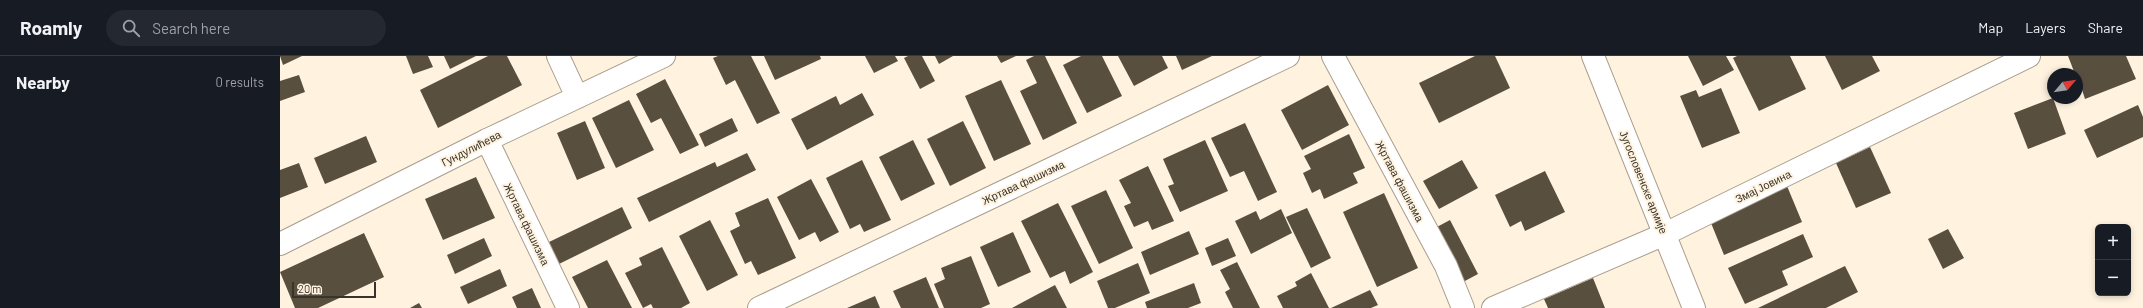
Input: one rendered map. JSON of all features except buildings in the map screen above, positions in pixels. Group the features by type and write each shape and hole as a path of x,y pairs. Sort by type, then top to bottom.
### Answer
{"street":[{"path":"558,56 577,97"},
{"name":"Гундулићева","path":"280,244 487,140 664,56"},
{"name":"Жртава фашизма","path":"759,308 1288,56"},
{"name":"Жртава фашизма","path":"1332,56 1446,266 1463,308"},
{"name":"Југословенске армије","path":"1593,56 1694,308"},
{"name":"Змај Јовина","path":"1493,308 1665,234 2029,56"},
{"name":"Жртава фашизма","path":"487,140 568,308"}]}
